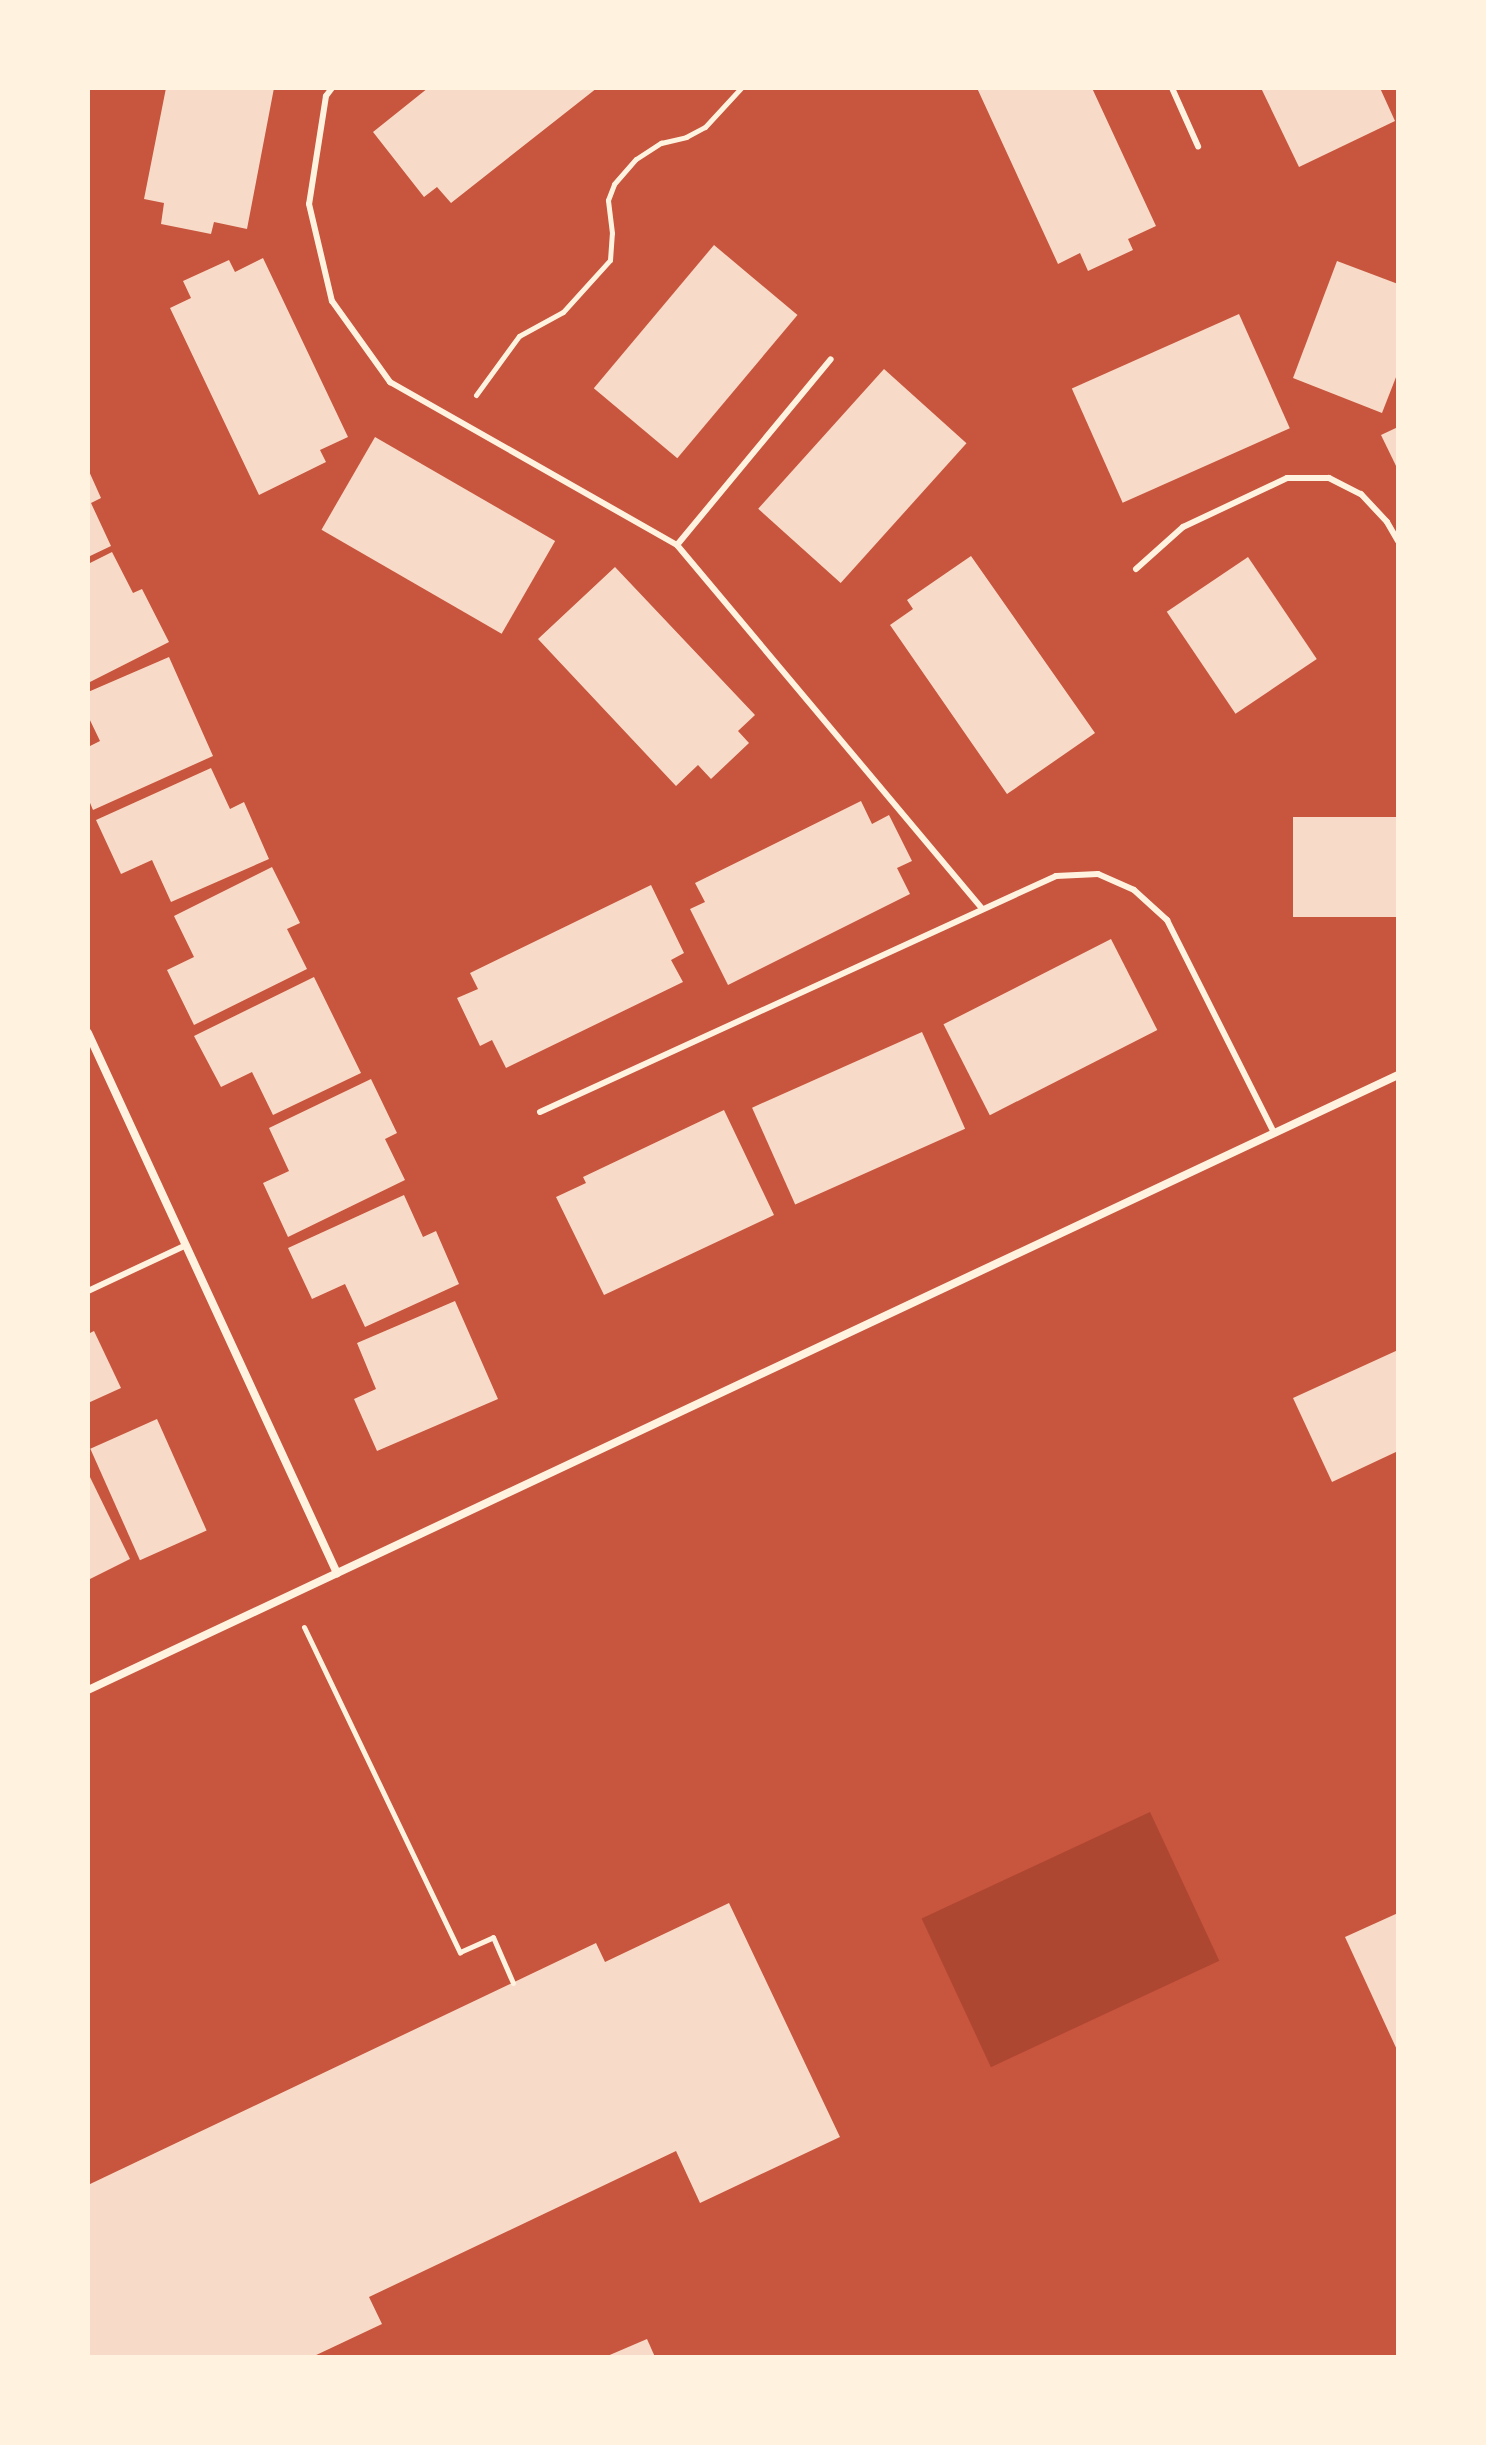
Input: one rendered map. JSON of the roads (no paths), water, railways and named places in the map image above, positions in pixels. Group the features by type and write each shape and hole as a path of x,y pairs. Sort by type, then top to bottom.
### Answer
{"street":[{"path":"88,1033 337,1573"},
{"path":"88,1690 1398,1075"}],"lane":[{"path":"332,88 326,96 309,204 332,301 390,382 677,545 982,908"},
{"path":"1172,88 1198,146"},
{"path":"677,545 831,359"},
{"path":"1136,569 1183,527 1287,478 1329,478 1361,494 1387,522 1398,541"},
{"path":"540,1112 1056,876 1098,874 1134,890 1167,920 1274,1133"},
{"path":"88,1291 186,1245"}]}
